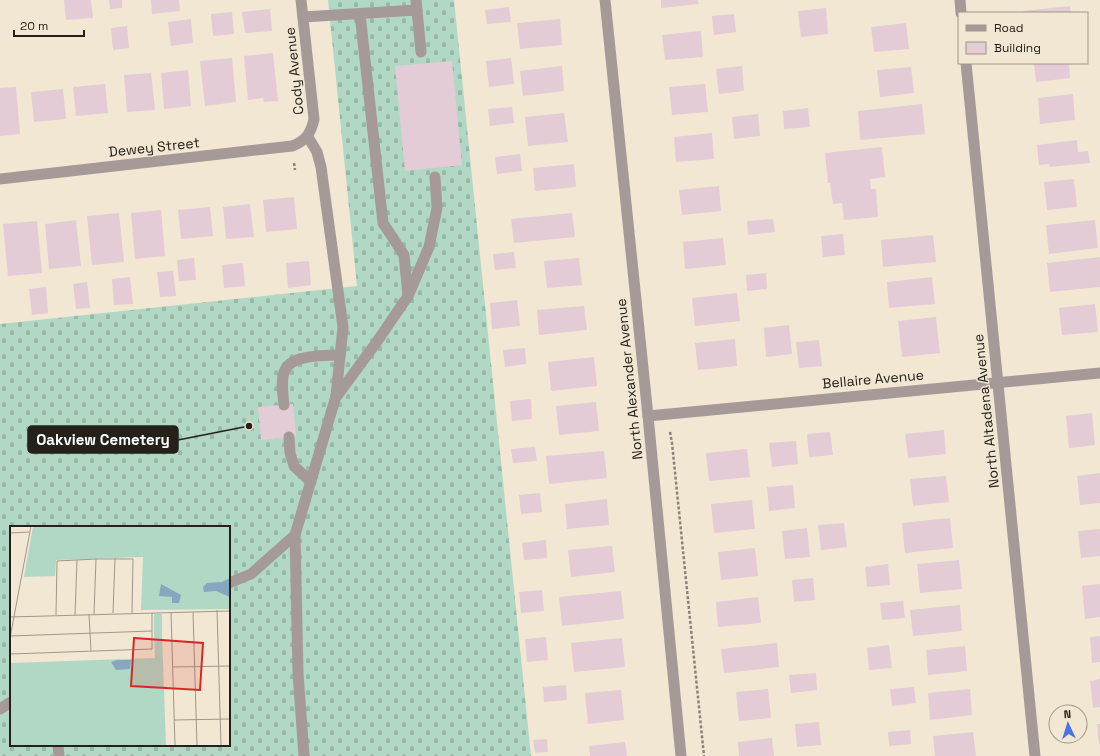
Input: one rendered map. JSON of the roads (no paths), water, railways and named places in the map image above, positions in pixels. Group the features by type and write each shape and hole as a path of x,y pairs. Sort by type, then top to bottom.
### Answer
{"street":[{"name":"Cody Avenue","path":"301,0 314,119 312,129 308,137"},
{"name":"North Alexander Avenue","path":"605,0 681,756"},
{"path":"960,0 961,12"},
{"path":"303,17 360,14 416,5 421,52"},
{"path":"360,14 383,223 404,255 408,296"},
{"name":"North Altadena Avenue","path":"966,64 1035,756"},
{"path":"304,756 298,673 295,535 336,396 343,327 321,167 317,152 308,137"},
{"name":"Dewey Street","path":"0,179 292,146 300,143 308,137"},
{"path":"336,396 376,343 408,296 429,247 436,208 435,177"},
{"path":"284,405 282,382 285,370 293,361 312,356 340,355"},
{"name":"Bellaire Avenue","path":"648,416 1100,373"},
{"path":"289,437 290,453 294,466 311,482"},
{"path":"230,584 251,574 295,535"},
{"path":"0,709 10,703"},
{"path":"58,746 59,756"}],"place":[{"name":"Oakview Cemetery","path":"249,426"}]}
